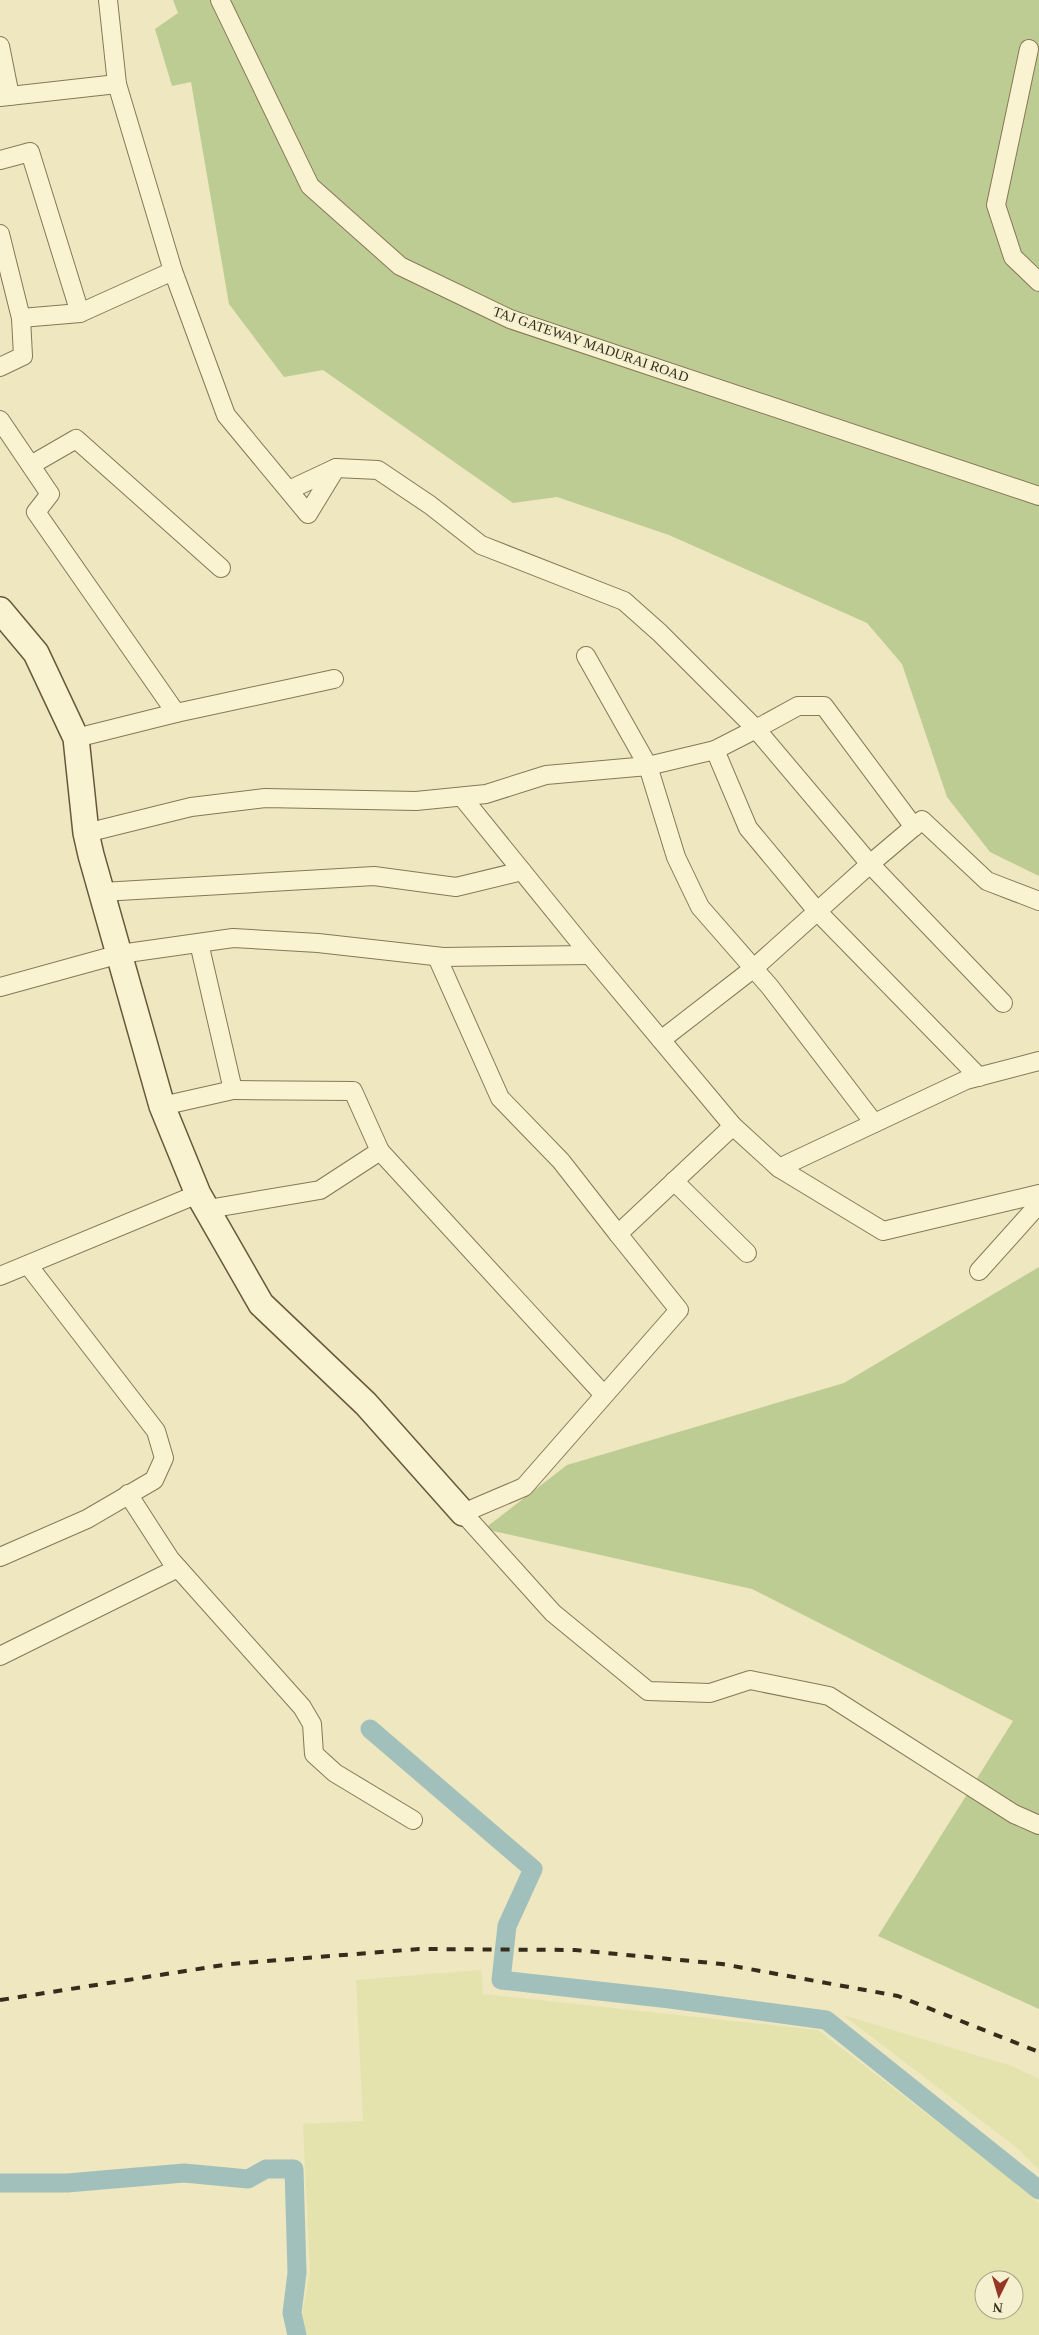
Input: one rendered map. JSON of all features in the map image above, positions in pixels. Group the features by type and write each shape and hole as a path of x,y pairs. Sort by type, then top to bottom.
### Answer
{"street":[{"path":"108,0 117,84 173,271 226,415 308,514 336,468"},
{"name":"TAJ GATEWAY MADURAI ROAD","path":"220,0 310,186 400,266 510,319 1039,496"},
{"path":"0,46 5,96 117,84"},
{"path":"1029,49 996,205 1013,257 1039,282"},
{"path":"0,160 30,152 80,313"},
{"path":"0,234 21,318 23,356 0,367"},
{"path":"21,318 80,313 173,271"},
{"path":"0,420 50,494 36,512 176,713"},
{"path":"31,465 76,439 221,568"},
{"path":"288,490 336,468 378,470 430,505 481,545 624,602 660,633 756,729 870,864 1002,1003"},
{"path":"0,610 36,653 76,738 86,833 162,1106 203,1201 261,1304 366,1404 553,1613 648,1691 710,1693 750,1680 829,1696 1014,1814 1039,1826"},
{"path":"586,656 648,766 676,858 700,907 754,968 874,1123"},
{"path":"76,738 176,713 334,679"},
{"path":"86,833 191,807 265,798 416,802 486,794 546,775 648,766 715,750 798,706 824,706 914,827"},
{"path":"715,750 748,828 817,911 978,1077"},
{"path":"462,797 590,955 733,1126 779,1168 883,1231 1039,1194"},
{"path":"661,1040 754,968 922,820 987,881 1039,901"},
{"path":"102,892 374,876 456,887 522,871"},
{"path":"0,987 120,954 233,938 318,943 437,956 590,955"},
{"path":"199,943 233,1090"},
{"path":"437,956 500,1098 561,1161 679,1310 524,1487 463,1513"},
{"path":"779,1168 966,1080 1039,1061"},
{"path":"162,1106 233,1090 353,1091 380,1151 604,1395"},
{"path":"618,1234 733,1126"},
{"path":"1,1273 28,1265 203,1201 320,1190 380,1151"},
{"path":"674,1181 747,1254"},
{"path":"979,1270 1039,1204"},
{"path":"0,1557 87,1519 154,1480 164,1458 156,1431 28,1265"},
{"path":"128,1494 178,1568 302,1707 312,1724 314,1754 335,1774 413,1820"},
{"path":"0,1656 178,1568"}],"green space":[{"path":"173,0 1039,0 1039,876 990,852 947,797 902,664 867,623 669,535 557,497 513,503 323,370 284,377 229,304 191,82 172,86 155,29 178,13"},
{"path":"1039,1267 1039,2009 878,1936 1013,1721 752,1589 484,1529 567,1465 844,1383"},
{"path":"481,1970 483,1994 818,2030 1027,2191 1039,2204 1039,2335 307,2335 302,2315 310,2271 303,2124 363,2121 356,1980"},
{"path":"843,2015 1012,2066 1039,2079 1039,2170 1016,2147"}],"waterway":[{"path":"370,1729 533,1869 507,1926 501,1980 670,1999 826,2020 1039,2190"},
{"path":"0,2183 67,2183 184,2173 248,2179 266,2169 294,2169 297,2273 292,2313 297,2335"}],"railway":[{"path":"0,2000 230,1964 419,1949 575,1950 722,1964 898,1996 1039,2052"}]}
